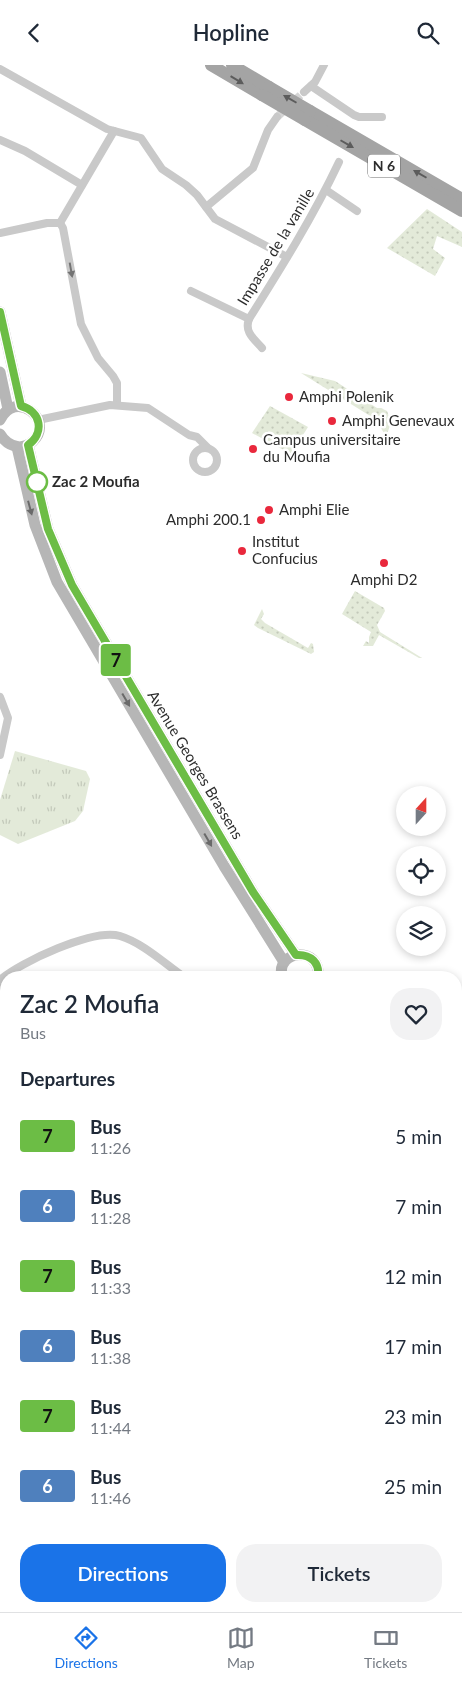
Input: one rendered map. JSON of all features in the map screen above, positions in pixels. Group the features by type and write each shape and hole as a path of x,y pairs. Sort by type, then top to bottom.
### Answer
{"main road":[{"name":"N 6","path":"211,65 266,91 462,199"},
{"name":"N 6","path":"232,65 266,91"},
{"name":"N 6","path":"308,115 462,211"}],"street":[{"path":"304,92 311,86 324,65"},
{"path":"0,69 114,131 141,138 162,169 186,185 215,219 287,257"},
{"path":"311,86 354,115 359,117 382,117"},
{"path":"206,207 253,168 268,130 278,117"},
{"path":"60,223 114,131"},
{"path":"0,139 25,151 82,185"},
{"name":"Impasse de la vanille","path":"262,348 247,331 246,325 326,190 339,162"},
{"name":"Impasse de la vanille","path":"326,190 357,211"},
{"path":"0,233 47,223 60,223"},
{"path":"60,223 63,228 81,324 98,358 113,375 117,383 117,404"},
{"name":"Impasse de la vanille","path":"191,291 249,319"},
{"path":"0,313 21,406"},
{"path":"0,372 8,409"},
{"path":"38,420 117,404 148,408 189,435 197,437 214,451 217,461 215,467 206,472 199,471 193,463 193,455 198,449 208,448"},
{"path":"0,420 8,409 21,406 31,411 38,420 39,431 36,437 22,446 11,445 1,437"},
{"path":"189,435 198,449"},
{"name":"Avenue Georges Brassens","path":"22,446 20,461 35,525 57,582 224,866 280,971"},
{"name":"Avenue Georges Brassens","path":"22,446 48,529 72,585 253,892 296,955"},
{"path":"0,697 8,718 1,743 0,755"},
{"path":"11,971 32,959 88,938 104,935 118,935 129,939 175,971"},
{"path":"282,971 289,957 296,955 309,956 314,960 318,971"}],"green space":[{"path":"427,209 462,232 462,247 437,236 433,249 445,258 435,276 387,248"},
{"path":"301,373 335,381 377,408 387,411 391,423 387,434 384,433 375,419"},
{"path":"270,406 308,427 291,454 252,433"},
{"path":"355,591 384,608 385,611 377,625 380,632 422,658 379,635 373,646 363,646 366,641 369,643 371,632 342,614"},
{"path":"262,609 264,614 261,619 265,623 308,648 311,643 313,644 314,652 311,654 254,625"},
{"path":"15,751 86,771 90,779 83,811 75,821 18,844 0,835 0,800"}],"tunnel":[{"path":"277,117 304,92"}],"bus line":[{"name":"7","path":"0,312 21,406 31,411 38,420 39,431 28,445 48,529 72,585 253,892 296,955 303,954 309,956 314,960 318,971"}],"place":[{"name":"Amphi Polenik","path":"289,397"},
{"name":"Amphi Genevaux","path":"332,421"},
{"name":"Campus universitaire du Moufia","path":"253,449"},
{"name":"Zac 2 Moufia","path":"37,482"},
{"name":"Amphi Elie","path":"269,510"},
{"name":"Amphi 200.1","path":"261,520"},
{"name":"Institut Confucius","path":"242,551"},
{"name":"Amphi D2","path":"384,563"}]}
